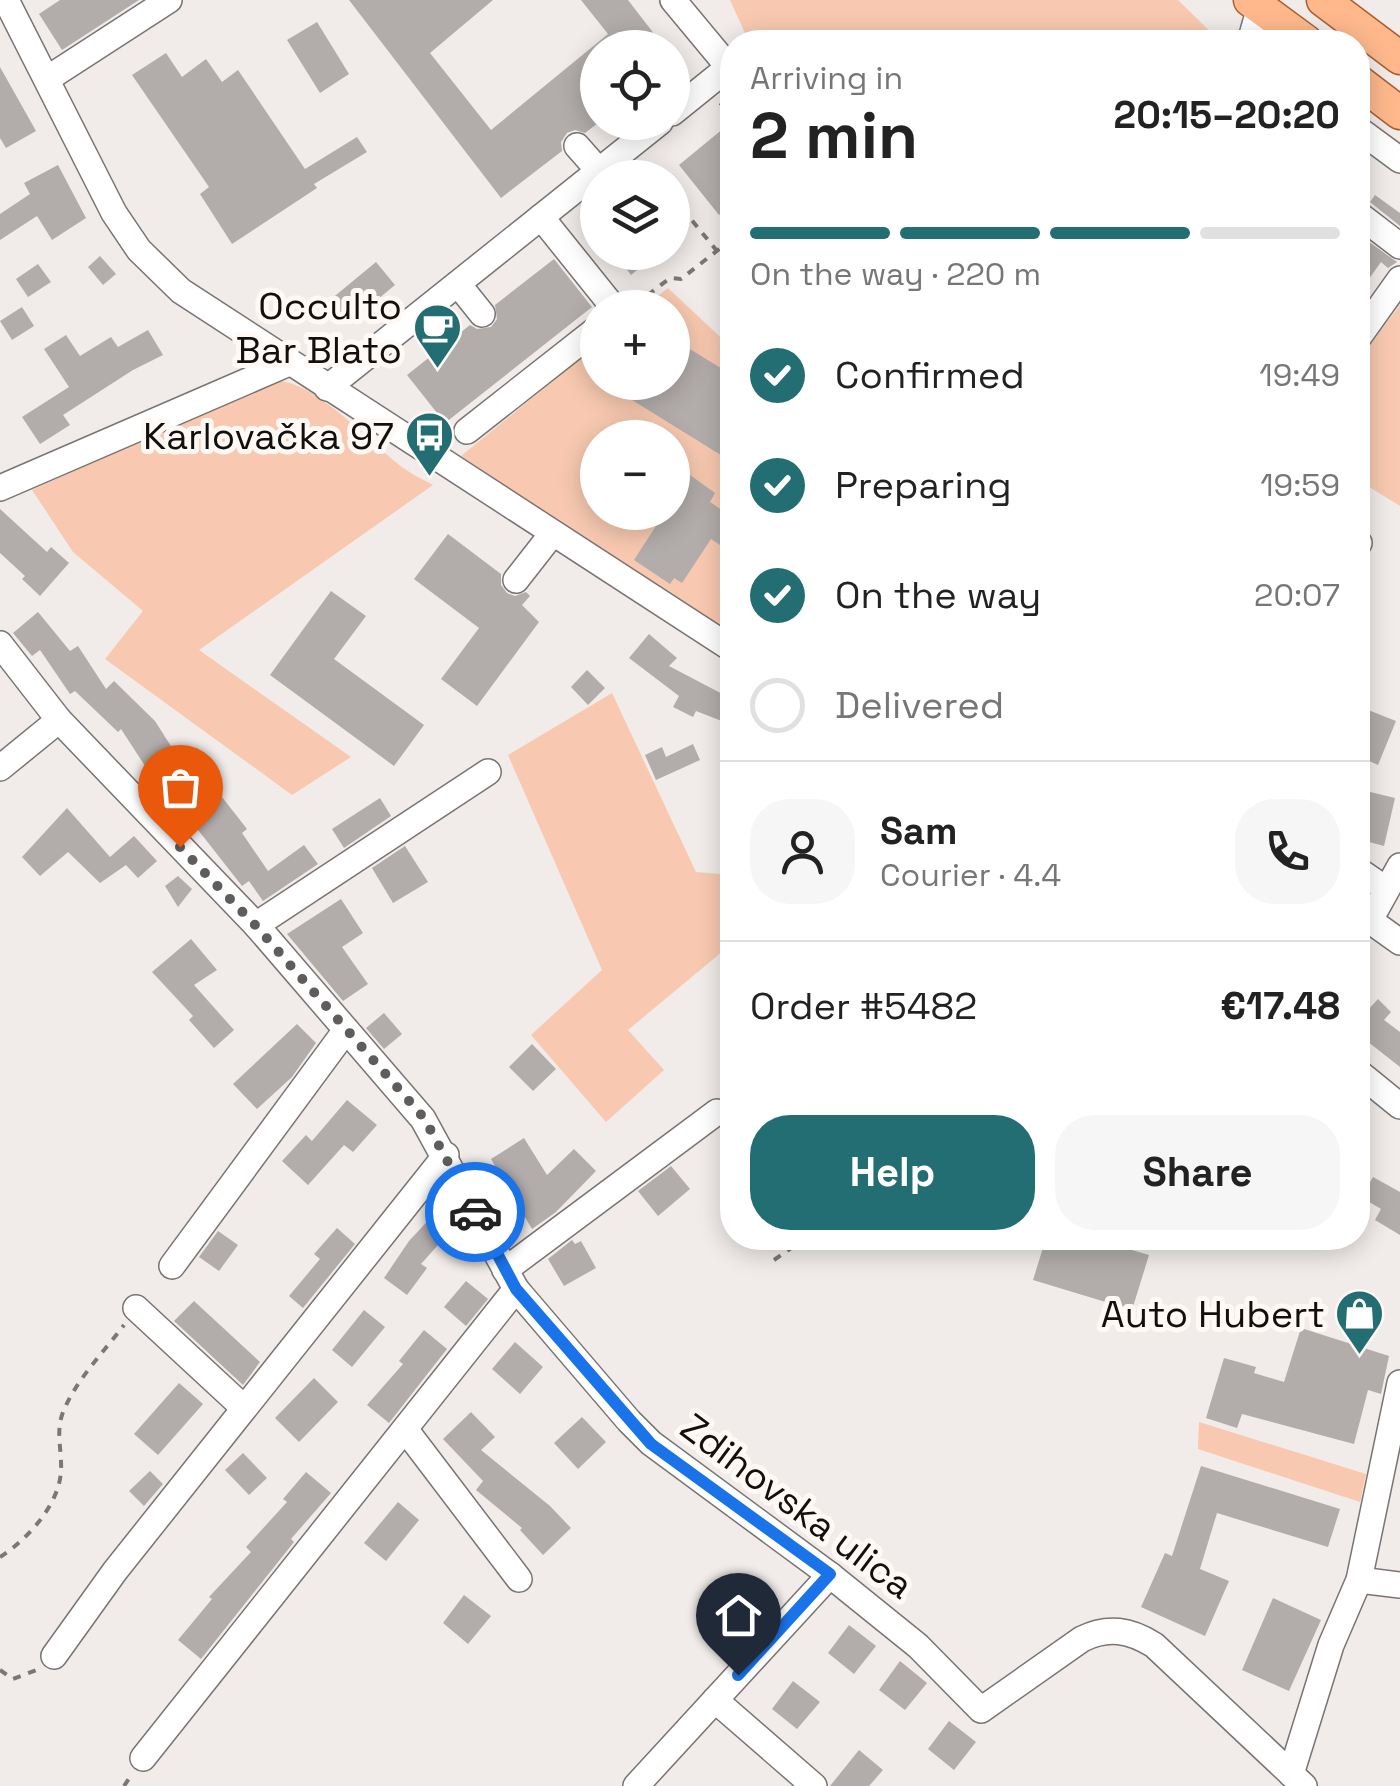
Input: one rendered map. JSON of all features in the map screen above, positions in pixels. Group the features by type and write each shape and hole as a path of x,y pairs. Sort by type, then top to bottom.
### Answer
{"main road":[{"path":"1322,0 1362,30"},
{"path":"1255,4 1290,30"},
{"path":"1370,36 1400,58"},
{"path":"1370,90 1400,113"}],"street":[{"path":"6,0 107,199 139,250 181,291 720,641"},
{"path":"47,79 170,0"},
{"path":"674,0 720,56"},
{"path":"1252,30 1255,4"},
{"path":"690,100 720,77"},
{"path":"1370,138 1400,160"},
{"path":"613,160 638,140"},
{"path":"578,146 590,160"},
{"path":"328,388 580,186"},
{"path":"541,218 599,290"},
{"path":"1370,223 1400,246"},
{"path":"1370,319 1400,278"},
{"path":"458,284 482,314"},
{"path":"467,431 580,342"},
{"path":"0,488 290,363"},
{"path":"516,580 552,534"},
{"name":"Zdihovska ulica","path":"0,644 59,720 256,926 424,1118 510,1279 651,1444 830,1574 918,1646 981,1710 1094,1633 1126,1631 1154,1645 1297,1780"},
{"path":"0,768 59,720"},
{"path":"256,926 488,772"},
{"path":"1370,908 1400,866"},
{"path":"1370,920 1400,942"},
{"path":"172,1266 346,1030"},
{"path":"1370,1082 1400,1106"},
{"path":"143,1758 404,1428 510,1279 717,1112"},
{"path":"54,1656 115,1571 446,1155"},
{"path":"136,1308 244,1408"},
{"path":"1297,1780 1331,1645 1359,1580 1400,1383"},
{"path":"404,1428 519,1579"},
{"path":"636,1786 830,1574"},
{"path":"1359,1580 1400,1585"},
{"path":"715,1700 814,1786"}],"path":[{"path":"690,218 717,252"},
{"path":"654,290 670,278 682,279 720,249"},
{"path":"774,1260 789,1250"},
{"path":"0,1557 31,1531 50,1502 60,1483 61,1419 71,1397 136,1308"},
{"path":"0,1670 12,1679 32,1674 54,1656"}],"shaded area":[{"path":"730,0 1178,0 1209,30 744,30"},
{"path":"1400,305 1400,506 1370,487 1370,345"},
{"path":"690,309 720,337 720,626 710,621 461,456 580,359 580,400 690,400"},
{"path":"281,381 313,394 405,469 433,485 199,650 351,757 292,795 105,659 143,611 73,552 32,490 263,385"},
{"path":"612,693 696,872 720,874 720,953 628,1030 664,1070 606,1122 531,1035 602,970 508,755"},
{"path":"1199,1422 1366,1474 1360,1502 1198,1449"}],"building":[{"path":"60,0 139,0 62,50 39,14"},
{"path":"349,0 493,0 430,53 491,130 580,57 580,132 567,133 561,142 562,151 501,198"},
{"path":"581,0 628,0 651,30 605,30"},
{"path":"317,22 349,74 320,93 287,40"},
{"path":"166,53 182,77 206,59 222,82 238,70 305,169 357,137 367,152 314,184 317,188 232,244 200,194 209,187 132,75"},
{"path":"0,67 36,131 6,148 0,138"},
{"path":"720,131 720,214 690,179 690,160 685,160"},
{"path":"58,165 86,218 52,240 37,216 0,240 0,214 30,194 24,183"},
{"path":"1375,195 1400,213 1400,226 1370,202"},
{"path":"1370,243 1397,262 1388,268 1381,262 1370,277"},
{"path":"100,256 116,274 103,285 88,267"},
{"path":"554,259 580,292 580,316 445,423 407,375 470,325 477,329 491,327 497,319 495,305"},
{"path":"376,262 395,285 349,323 330,300"},
{"path":"38,264 51,282 28,297 16,279"},
{"path":"22,307 34,326 12,340 0,321"},
{"path":"148,330 163,355 63,415 70,425 40,444 22,417 69,387 44,349 66,335 80,356 111,337 118,347"},
{"path":"690,349 720,368 720,455 690,436 690,420 664,420 632,400 690,400"},
{"path":"690,475 715,493 710,502 720,509 720,545 711,539 682,583 674,578 670,584 634,560 653,530 690,530"},
{"path":"0,509 47,552 51,547 69,563 40,596 0,553"},
{"path":"448,534 501,574 501,585 507,593 515,596 526,592 530,596 522,605 539,622 477,706 441,679 479,628 414,579"},
{"path":"331,591 366,616 334,659 424,725 394,766 270,675"},
{"path":"38,612 70,651 78,646 106,689 114,681 155,721 176,754 149,772 121,729 118,732 75,691 70,694 40,650 32,656 13,633"},
{"path":"649,634 677,658 669,666 720,693 720,720 696,711 693,717 673,707 679,696 629,658"},
{"path":"587,670 605,688 588,705 571,687"},
{"path":"1370,711 1396,721 1378,765 1370,761"},
{"path":"693,744 700,760 656,780 645,755 662,747 666,757"},
{"path":"1370,792 1395,798 1384,846 1370,842"},
{"path":"222,797 247,829 242,833 268,871 304,845 318,864 263,901 249,881 242,886 191,821"},
{"path":"380,798 391,816 344,848 332,829"},
{"path":"67,808 110,857 134,836 157,861 138,878 126,865 100,883 68,852 40,876 22,857"},
{"path":"405,846 428,882 393,903 372,868"},
{"path":"178,876 192,889 178,907 165,886"},
{"path":"341,899 363,933 342,947 368,984 343,1001 287,934"},
{"path":"191,939 217,970 194,985 234,1030 214,1048 189,1020 193,1016 152,972"},
{"path":"1378,999 1391,1012 1384,1020 1400,1032 1400,1067 1370,1043 1370,1008"},
{"path":"384,1013 402,1034 384,1049 366,1028"},
{"path":"297,1024 316,1043 292,1077 257,1109 233,1084"},
{"path":"532,1044 556,1069 533,1091 509,1067"},
{"path":"347,1100 377,1125 353,1152 344,1145 308,1185 282,1161 306,1135 312,1141"},
{"path":"524,1138 547,1175 574,1149 596,1171 556,1212 532,1229 491,1159"},
{"path":"671,1166 690,1189 658,1216 638,1191"},
{"path":"1373,1177 1400,1192 1400,1235 1375,1220 1381,1209 1370,1202"},
{"path":"437,1211 454,1227 421,1264 427,1268 407,1295 384,1278 409,1241"},
{"path":"337,1228 355,1244 303,1308 289,1296 320,1259 314,1254"},
{"path":"218,1231 238,1245 219,1271 199,1257"},
{"path":"572,1240 575,1244 581,1241 596,1268 564,1286 548,1259"},
{"path":"1042,1250 1132,1250 1149,1255 1132,1310 1033,1280"},
{"path":"466,1281 488,1299 466,1326 444,1307"},
{"path":"194,1301 260,1362 243,1385 174,1321"},
{"path":"364,1310 385,1327 352,1367 332,1350"},
{"path":"1301,1328 1389,1356 1381,1394 1368,1390 1354,1444 1242,1414 1237,1428 1206,1418 1224,1358 1256,1367 1254,1373 1284,1382"},
{"path":"424,1330 447,1349 389,1423 367,1405 403,1364 399,1361"},
{"path":"515,1342 543,1367 520,1394 492,1369"},
{"path":"314,1378 338,1402 299,1442 275,1418"},
{"path":"179,1383 203,1404 158,1455 134,1434"},
{"path":"471,1412 495,1437 481,1450 571,1528 543,1555 522,1528 476,1490 483,1481 443,1439"},
{"path":"582,1417 606,1442 578,1469 554,1443"},
{"path":"243,1453 267,1478 249,1495 225,1470"},
{"path":"1201,1466 1340,1509 1328,1547 1217,1513 1200,1569 1229,1581 1205,1636 1141,1607 1165,1553 1172,1556"},
{"path":"150,1471 163,1484 144,1506 129,1491"},
{"path":"306,1472 331,1493 291,1539 294,1542 201,1659 178,1640 212,1599 209,1597 251,1552 246,1547 287,1502 283,1499"},
{"path":"398,1502 419,1520 386,1561 364,1543"},
{"path":"464,1595 491,1616 468,1644 443,1623"},
{"path":"1273,1598 1321,1620 1289,1691 1242,1670"},
{"path":"849,1625 876,1646 854,1674 828,1653"},
{"path":"900,1661 927,1683 905,1710 879,1690"},
{"path":"793,1681 820,1702 797,1729 772,1709"},
{"path":"949,1721 976,1742 954,1770 928,1749"},
{"path":"859,1750 883,1770 869,1786 830,1786"}],"way so far":[{"path":"180,847 256,926 424,1118 475,1212"}],"place":[{"name":"Occulto Bar Blato","path":"437,370"},
{"name":"Karlovačka 97","path":"429,478"},
{"name":"Auto Hubert","path":"1360,1356"}],"route":[{"path":"475,1212 516,1289 651,1444 830,1574 738,1675"}]}
